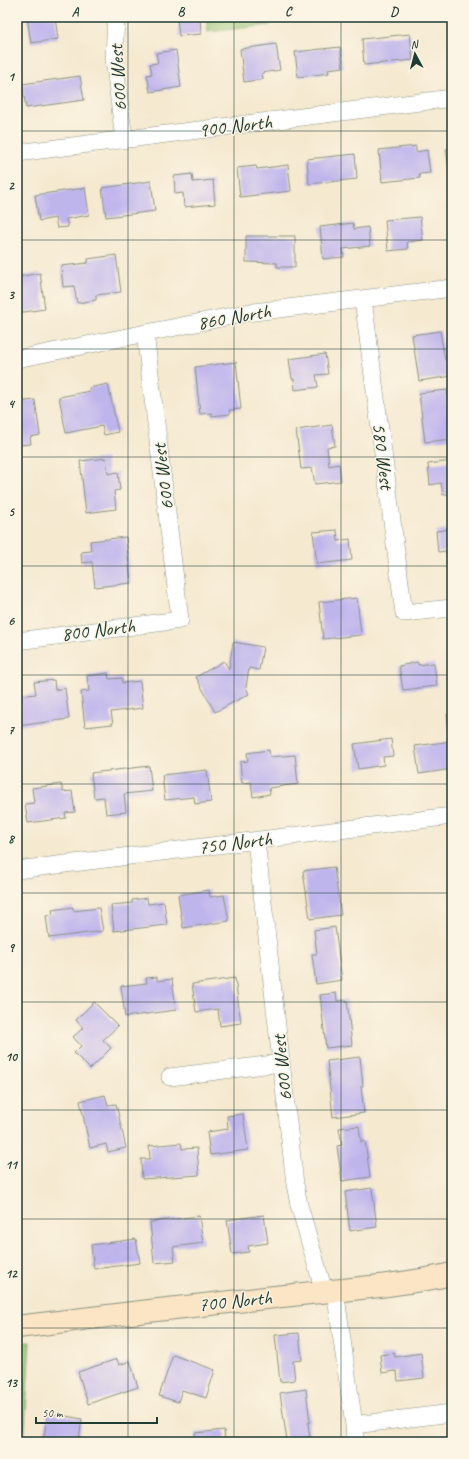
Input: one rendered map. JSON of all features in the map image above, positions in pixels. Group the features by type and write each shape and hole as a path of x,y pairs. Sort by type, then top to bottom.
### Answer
{"street":[{"name":"600 West","path":"116,17 114,58 124,140"},
{"name":"900 North","path":"17,153 452,98"},
{"name":"860 North","path":"17,359 246,313 452,288"},
{"name":"580 West","path":"363,299 404,614 452,608"},
{"name":"600 West","path":"145,333 180,620"},
{"name":"800 North","path":"17,641 180,620"},
{"name":"750 North","path":"17,870 452,816"},
{"name":"600 West","path":"256,841 295,1184 299,1205 330,1291 354,1425 355,1442"},
{"path":"170,1077 281,1063"},
{"name":"700 North","path":"17,1327 171,1308 417,1281 452,1274"},
{"path":"354,1425 452,1413"}],"green space":[{"path":"206,17 269,17 270,25 208,32"},
{"path":"30,1342 24,1442 17,1442 17,1343"}],"building":[{"path":"27,17 55,17 58,39 31,43"},
{"path":"177,17 200,17 201,34 179,36"},
{"path":"410,34 413,60 364,65 362,39"},
{"path":"276,44 280,70 262,73 263,79 244,82 240,49"},
{"path":"340,47 343,67 328,69 329,73 298,77 295,52"},
{"path":"176,50 181,87 150,92 147,75 152,74 150,64 158,63 156,53"},
{"path":"80,76 84,100 26,108 22,84"},
{"path":"416,146 416,152 427,150 430,173 419,174 420,178 382,182 379,150"},
{"path":"452,148 452,171 449,171 446,149"},
{"path":"355,154 357,179 309,184 307,159"},
{"path":"288,165 291,191 240,197 237,168 256,166 257,169"},
{"path":"192,174 193,182 213,180 215,204 184,207 183,193 175,194 174,176"},
{"path":"151,181 155,211 106,217 102,188"},
{"path":"85,188 89,215 66,219 68,227 57,228 55,218 39,221 35,195"},
{"path":"17,203 21,229 17,230"},
{"path":"420,217 423,240 407,242 408,249 388,251 385,220"},
{"path":"353,223 354,229 368,227 370,246 343,249 344,257 323,259 320,227"},
{"path":"246,236 295,236 295,267 277,267 277,263 246,262"},
{"path":"116,255 121,292 96,295 96,300 77,303 74,286 63,287 61,266 88,263 88,259"},
{"path":"40,273 45,309 17,313 17,277"},
{"path":"440,331 445,360 449,359 452,376 419,381 412,335"},
{"path":"325,354 328,374 316,375 318,387 295,390 289,359"},
{"path":"236,362 241,409 229,410 230,414 212,416 212,413 200,414 195,367"},
{"path":"108,384 118,432 104,435 102,426 66,433 59,397 90,391 89,388"},
{"path":"447,390 448,399 452,398 452,439 425,442 419,393"},
{"path":"35,400 40,435 30,437 31,444 20,445 19,438 17,439 17,402"},
{"path":"332,425 335,446 327,447 329,466 339,464 341,481 315,484 312,468 301,469 296,430"},
{"path":"106,458 108,474 118,472 120,490 114,491 116,509 86,513 80,461"},
{"path":"452,461 452,494 443,495 441,483 430,485 428,464"},
{"path":"452,529 452,564 447,564 446,551 438,552 436,531"},
{"path":"337,530 338,541 350,539 352,560 317,564 313,532"},
{"path":"126,537 131,583 95,587 92,562 82,563 81,552 91,551 90,541"},
{"path":"357,598 361,635 323,639 319,602"},
{"path":"233,642 263,647 259,670 249,668 246,687 249,694 215,712 196,677 224,661 229,669"},
{"path":"418,662 418,665 434,663 437,686 403,690 399,666"},
{"path":"108,673 109,679 122,678 122,683 140,681 143,708 111,712 113,724 85,727 81,692 89,691 87,676"},
{"path":"54,680 55,690 65,688 69,719 17,726 17,696 36,694 34,682"},
{"path":"447,714 452,714 452,734 450,734"},
{"path":"391,739 393,756 383,757 384,765 358,769 354,744"},
{"path":"452,741 452,769 419,774 415,746"},
{"path":"269,750 270,757 295,755 298,784 269,788 270,794 253,797 251,782 242,783 240,762 248,761 247,753"},
{"path":"149,766 152,791 124,794 126,812 106,814 104,797 94,798 91,773"},
{"path":"207,770 211,802 195,804 194,797 165,800 162,775"},
{"path":"61,784 63,792 72,791 75,812 65,813 66,818 28,823 25,804 34,803 32,788"},
{"path":"334,867 341,915 310,919 303,871"},
{"path":"209,890 210,897 224,895 229,921 183,928 178,895"},
{"path":"147,898 148,904 164,902 167,925 114,931 111,905 132,903 132,900"},
{"path":"73,907 73,911 99,908 103,931 49,938 46,916 53,914 52,910"},
{"path":"335,927 342,980 316,984 312,954 317,954 314,930"},
{"path":"157,977 157,981 172,979 176,1010 125,1017 121,986 147,983 146,978"},
{"path":"235,978 241,1023 220,1026 218,1009 196,1012 192,984"},
{"path":"336,993 337,1001 347,1000 352,1045 326,1048 320,995"},
{"path":"94,1002 118,1026 103,1040 111,1048 90,1069 74,1053 81,1046 73,1037 83,1028 76,1020"},
{"path":"360,1057 364,1113 333,1117 327,1061"},
{"path":"105,1095 108,1105 116,1104 126,1148 108,1152 106,1144 90,1148 80,1101"},
{"path":"243,1114 248,1150 210,1155 207,1132 228,1129 227,1116"},
{"path":"359,1126 361,1142 365,1141 370,1177 342,1181 337,1146 342,1145 339,1128"},
{"path":"181,1143 182,1149 197,1148 199,1175 142,1179 141,1159 150,1159 149,1146"},
{"path":"372,1188 377,1227 350,1231 345,1192"},
{"path":"264,1215 268,1243 248,1246 249,1252 232,1254 227,1220"},
{"path":"199,1216 203,1243 173,1247 175,1261 154,1263 150,1222"},
{"path":"136,1239 140,1263 94,1269 91,1245"},
{"path":"299,1333 302,1360 293,1361 295,1380 280,1382 275,1335"},
{"path":"394,1353 395,1357 421,1353 424,1378 398,1381 397,1371 382,1373 380,1355"},
{"path":"173,1355 215,1370 206,1398 182,1390 178,1402 159,1396"},
{"path":"117,1359 119,1365 130,1361 138,1387 88,1404 78,1372"},
{"path":"306,1389 310,1422 308,1423 310,1437 287,1441 280,1393"},
{"path":"48,1413 82,1419 79,1439 75,1438 75,1442 43,1442"},
{"path":"224,1430 225,1442 195,1442 195,1433"}]}
